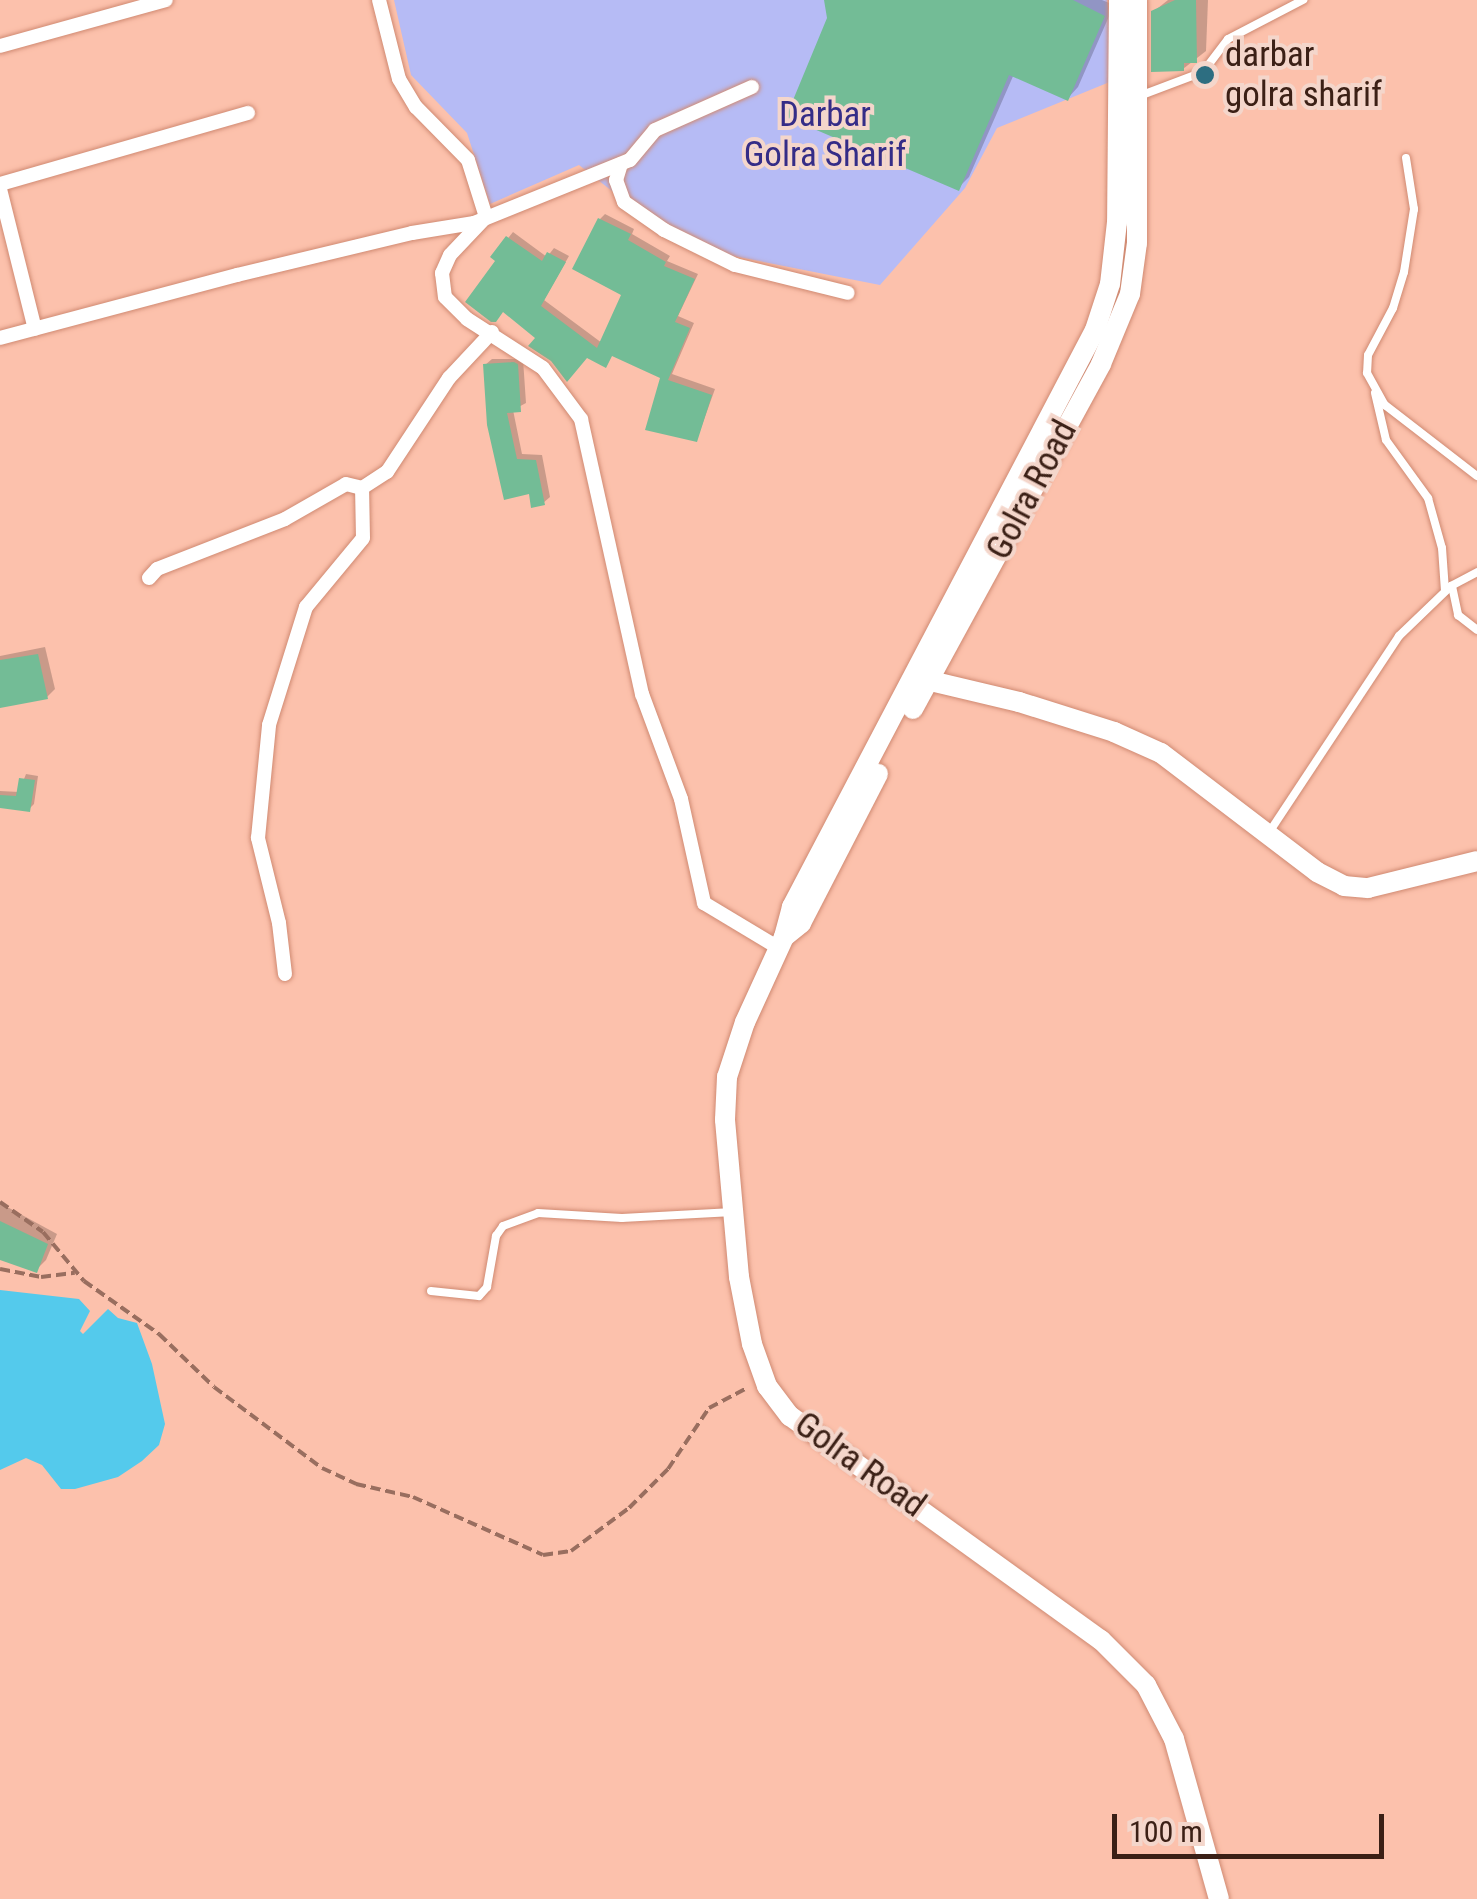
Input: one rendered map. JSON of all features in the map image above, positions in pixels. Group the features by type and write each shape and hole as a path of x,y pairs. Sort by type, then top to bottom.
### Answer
{"street":[{"path":"0,46 166,0"},
{"path":"379,0 399,79 424,117 468,160 486,218"},
{"name":"Golra Road","path":"1119,0 1117,222 1110,284 1073,376 801,924 781,942 744,1022 728,1078 725,1120 739,1277 752,1344 765,1380 790,1416 1101,1640 1146,1685 1174,1739 1219,1899"},
{"name":"Golra Road","path":"922,679 1100,364 1130,294 1136,243 1137,0"},
{"path":"0,338 237,275 486,218 639,156 656,130 752,86"},
{"path":"35,328 0,186 248,113"},
{"path":"621,164 616,180 624,202 650,222 736,265 848,293"},
{"path":"486,218 450,254 442,273 445,297 467,319 543,368 581,418 642,694 681,799 704,904 781,942"},
{"path":"149,578 158,569 285,518 346,484 362,488 387,472 449,378 492,332"},
{"path":"284,974 280,923 258,838 269,725 306,607 363,538 362,488"},
{"path":"922,679 1018,702 1145,746 1317,872 1344,886 1368,888 1477,861"}],"lane":[{"path":"1138,96 1203,72 1228,39 1303,0"},
{"path":"1406,158 1414,209 1401,289 1368,355 1367,373 1386,440 1428,498 1448,588 1458,614 1477,630"},
{"path":"1374,391 1385,405 1477,476"},
{"path":"1268,834 1380,660 1448,588 1477,572"},
{"path":"431,1290 480,1296 487,1287 496,1236 504,1226 538,1214 622,1218 733,1212"}],"path":[{"path":"0,1202 43,1232 75,1274 159,1334 214,1387 322,1468 356,1484 413,1497 543,1554 571,1551 590,1539 658,1482 708,1408 765,1380"},
{"path":"0,1269 41,1277 75,1274"}],"green space":[{"name":"Darbar Golra Sharif","path":"394,0 1107,0 1117,79 997,128 965,188 880,285 713,252 617,195 579,165 490,204 467,133 411,75"}],"shaded area":[{"path":"0,1290 79,1299 90,1311 80,1331 83,1334 108,1309 118,1318 137,1323 152,1364 165,1424 159,1445 142,1461 118,1477 75,1489 61,1489 42,1465 26,1458 0,1470"}],"building":[{"path":"824,0 1073,0 1105,16 1068,101 1009,75 959,191 786,117 827,18"},
{"path":"1175,0 1196,0 1197,63 1184,63 1184,71 1151,72 1151,11"},
{"path":"598,218 631,234 628,240 666,262 664,266 695,279 675,322 690,328 668,380 712,395 697,442 645,430 660,378 612,356 606,368 587,358 567,382 551,361 528,346 535,338 503,312 496,322 491,322 465,302 495,261 490,257 506,236 542,261 547,252 566,262 541,306 597,348 621,295 572,269"},
{"path":"483,364 518,364 521,412 507,413 517,459 536,460 545,505 531,508 529,494 504,500 487,425"},
{"path":"38,654 48,699 0,708 0,660"},
{"path":"19,778 35,780 30,812 0,808 0,795 16,796"},
{"path":"0,1221 48,1244 37,1273 0,1260"}],"place":[{"name":"darbar golra sharif","path":"1205,75"}]}
